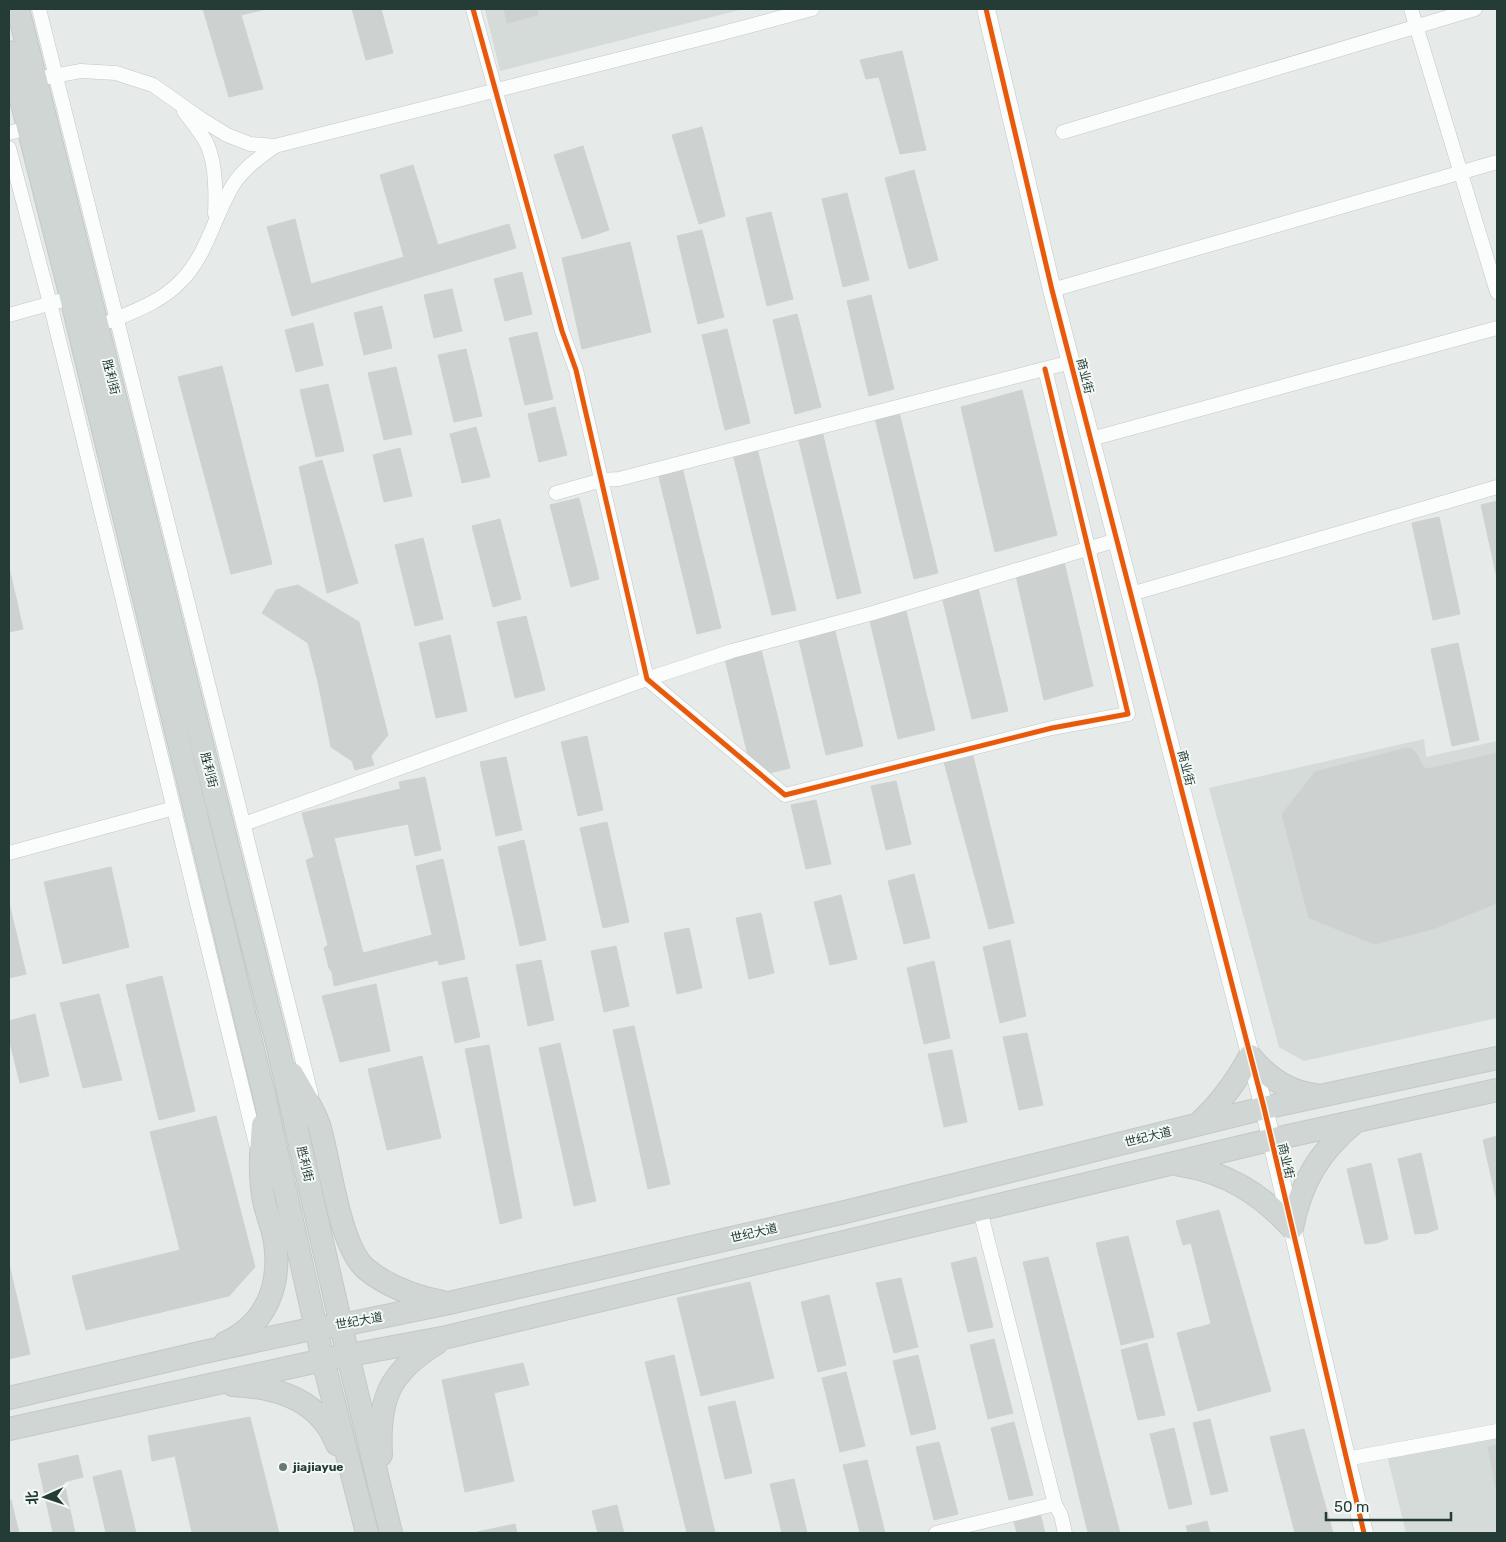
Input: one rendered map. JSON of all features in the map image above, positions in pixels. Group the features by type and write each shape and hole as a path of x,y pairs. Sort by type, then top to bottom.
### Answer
{"main road":[{"name":"胜利街","path":"18,9 46,77 28,128"},
{"name":"胜利街","path":"9,52 264,1099 323,1360 367,1533"},
{"name":"胜利街","path":"70,298 108,322 278,1047 348,1356 391,1533"},
{"path":"278,1047 318,1124 344,1228 353,1253 365,1269 402,1290 449,1304"},
{"path":"1197,1125 1233,1086 1250,1056 1264,1072 1284,1086 1303,1092 1323,1095"},
{"name":"世纪大道","path":"9,1398 316,1328 342,1325 449,1304 845,1212 1264,1108 1497,1058"},
{"path":"9,1428 207,1384 447,1337 1174,1163 1497,1090"},
{"path":"204,1352 232,1340 250,1327 261,1316 275,1284 277,1264 275,1241 264,1200 261,1163 264,1099"},
{"path":"1292,1228 1300,1195 1307,1179 1327,1148 1356,1121"},
{"path":"1174,1163 1214,1172 1233,1180 1266,1202 1292,1228"},
{"path":"383,1499 381,1443 385,1398 392,1382 401,1371 420,1353 447,1337"},
{"path":"207,1384 254,1387 279,1392 297,1399 316,1412 328,1427 343,1456 360,1504"}],"street":[{"path":"39,9 46,77 108,322 244,824 318,1124"},
{"path":"473,9 562,331 576,370 647,679 785,795 1052,728 1128,714 1045,369"},
{"path":"46,77 81,71 116,73 152,85 227,135 250,144 275,146 812,9"},
{"name":"商业街","path":"986,9 1052,290 1264,1108 1285,1205 1364,1533"},
{"path":"1411,9 1497,292"},
{"path":"1063,132 1475,9"},
{"path":"173,98 207,144 214,172 216,193 214,222"},
{"path":"108,322 137,310 167,293 181,281 195,263 234,183 251,163 275,146"},
{"path":"9,148 70,298 174,808 261,1163"},
{"path":"1052,290 1497,162"},
{"path":"9,315 70,298"},
{"path":"1090,439 1497,328"},
{"path":"556,493 602,480 618,479 1071,362"},
{"path":"1131,594 1497,487"},
{"path":"244,824 732,650 873,613 1117,540"},
{"path":"9,853 174,808"},
{"path":"980,1210 1055,1504 1061,1515 1065,1533"},
{"path":"1346,1459 1497,1431"},
{"path":"936,1533 1055,1504"}],"shaded area":[{"path":"485,9 743,9 500,71"},
{"path":"1424,739 1426,757 1497,741 1497,1018 1304,1061 1279,1047 1209,788"},
{"path":"1497,1431 1497,1533 1406,1533 1386,1451"}],"building":[{"path":"203,9 266,9 241,15 263,89 229,97"},
{"path":"352,9 381,9 393,53 366,60"},
{"path":"504,9 537,9 538,15 507,23"},
{"path":"902,51 926,150 900,154 879,77 866,79 860,60"},
{"path":"702,127 725,216 699,224 672,135"},
{"path":"583,146 609,230 582,239 554,155"},
{"path":"413,165 438,245 509,224 516,248 292,316 267,227 295,219 311,284 404,257 380,175"},
{"path":"914,170 938,260 909,269 885,178"},
{"path":"847,193 869,280 843,287 822,199"},
{"path":"771,212 793,299 767,306 746,218"},
{"path":"702,230 724,317 698,324 677,236"},
{"path":"630,242 651,332 582,349 562,258"},
{"path":"522,272 532,314 505,321 494,279"},
{"path":"452,289 462,331 434,338 424,295"},
{"path":"871,295 894,389 869,396 847,301"},
{"path":"382,306 392,348 364,355 354,313"},
{"path":"797,314 821,407 795,414 773,320"},
{"path":"313,323 323,365 296,372 285,330"},
{"path":"727,329 750,423 725,430 702,335"},
{"path":"537,332 553,399 525,405 509,338"},
{"path":"466,349 482,416 454,422 438,355"},
{"path":"222,366 272,564 231,574 178,377"},
{"path":"396,367 412,434 384,440 368,373"},
{"path":"328,384 344,451 316,457 300,390"},
{"path":"1022,390 1057,535 995,552 961,407"},
{"path":"555,407 567,455 539,462 528,414"},
{"path":"899,412 938,573 914,579 875,418"},
{"path":"476,427 490,477 462,483 450,434"},
{"path":"822,431 861,593 837,599 798,437"},
{"path":"400,448 412,496 384,502 373,455"},
{"path":"757,448 796,610 772,615 733,454"},
{"path":"322,460 358,583 327,593 299,467"},
{"path":"682,467 721,628 697,634 658,473"},
{"path":"579,498 599,579 571,587 550,505"},
{"path":"1497,501 1497,578 1481,505"},
{"path":"1439,517 1460,614 1433,620 1412,523"},
{"path":"500,519 521,599 493,607 472,526"},
{"path":"423,538 443,619 415,626 395,545"},
{"path":"1062,553 1093,686 1044,700 1014,567"},
{"path":"9,567 23,629 9,632"},
{"path":"298,585 359,622 388,735 371,756 374,765 355,770 352,761 331,747 308,643 262,613 276,590"},
{"path":"978,588 1008,711 972,719 942,597"},
{"path":"905,607 935,730 898,739 869,617"},
{"path":"526,616 545,690 515,698 497,622"},
{"path":"833,623 863,746 826,755 797,632"},
{"path":"450,635 467,711 436,718 419,643"},
{"path":"1458,643 1479,740 1452,746 1431,649"},
{"path":"760,645 790,768 753,777 724,655"},
{"path":"587,736 603,810 578,816 561,742"},
{"path":"1411,748 1417,754 1423,767 1428,769 1497,753 1497,903 1433,929 1374,944 1309,918 1282,814 1315,772"},
{"path":"973,756 1014,923 989,929 944,762"},
{"path":"506,757 522,830 496,836 480,762"},
{"path":"425,777 441,850 415,856 399,782"},
{"path":"896,781 911,844 886,850 871,786"},
{"path":"400,789 408,824 334,838 363,953 350,967 332,972 329,968 324,948 328,945 306,860 314,857 302,813"},
{"path":"816,800 831,864 806,869 791,805"},
{"path":"607,822 629,922 603,928 580,828"},
{"path":"524,840 546,940 520,946 498,847"},
{"path":"443,859 465,959 439,965 416,866"},
{"path":"111,867 129,947 63,964 44,882"},
{"path":"914,874 930,938 904,944 888,881"},
{"path":"841,895 857,959 830,965 814,902"},
{"path":"9,903 26,974 9,978"},
{"path":"761,913 774,973 749,979 736,918"},
{"path":"689,928 702,988 677,994 664,933"},
{"path":"432,935 438,960 334,986 332,972 350,967 363,953"},
{"path":"1010,940 1026,1016 1000,1023 983,947"},
{"path":"616,946 629,1006 604,1012 591,951"},
{"path":"541,960 554,1020 528,1026 516,965"},
{"path":"934,961 950,1038 924,1044 907,968"},
{"path":"162,976 195,1111 159,1120 126,985"},
{"path":"467,977 480,1037 455,1043 442,982"},
{"path":"376,984 390,1051 340,1062 322,996"},
{"path":"99,994 122,1080 83,1088 60,1003"},
{"path":"35,1014 49,1076 20,1083 9,1039 9,1021"},
{"path":"634,1026 670,1184 648,1189 613,1030"},
{"path":"1027,1033 1043,1105 1019,1110 1003,1037"},
{"path":"560,1043 596,1201 574,1206 539,1048"},
{"path":"489,1045 522,1218 500,1224 465,1049"},
{"path":"952,1050 967,1122 944,1127 928,1054"},
{"path":"422,1056 441,1138 387,1150 368,1069"},
{"path":"216,1116 255,1267 229,1296 86,1330 72,1276 180,1250 150,1132"},
{"path":"1497,1136 1497,1202 1483,1140"},
{"path":"1421,1153 1438,1229 1427,1233 1415,1234 1398,1159"},
{"path":"1371,1163 1388,1239 1377,1243 1365,1244 1347,1169"},
{"path":"1219,1210 1271,1391 1198,1411 1177,1333 1211,1324 1191,1243 1183,1245 1176,1221"},
{"path":"1128,1236 1154,1337 1121,1345 1096,1243"},
{"path":"976,1257 993,1327 968,1332 951,1263"},
{"path":"1048,1257 1120,1533 1088,1533 1023,1262"},
{"path":"9,1264 30,1354 9,1359"},
{"path":"901,1278 918,1347 894,1353 876,1283"},
{"path":"750,1282 774,1378 701,1396 677,1298"},
{"path":"829,1295 846,1365 818,1372 801,1302"},
{"path":"994,1339 1013,1413 988,1419 970,1345"},
{"path":"1147,1343 1165,1415 1138,1420 1121,1350"},
{"path":"674,1355 715,1533 687,1533 645,1362"},
{"path":"918,1355 936,1429 911,1435 893,1361"},
{"path":"523,1363 529,1385 494,1393 514,1481 465,1492 442,1380"},
{"path":"846,1372 865,1446 840,1452 822,1378"},
{"path":"735,1401 752,1473 725,1479 708,1407"},
{"path":"250,1417 279,1533 192,1533 175,1456 152,1461 148,1436"},
{"path":"1210,1419 1228,1491 1211,1495 1193,1423"},
{"path":"1014,1422 1033,1495 1009,1500 991,1428"},
{"path":"1174,1428 1192,1504 1169,1509 1150,1434"},
{"path":"1304,1429 1333,1533 1295,1533 1270,1437"},
{"path":"939,1442 958,1514 934,1520 916,1447"},
{"path":"1497,1445 1497,1494 1488,1447"},
{"path":"78,1455 83,1477 64,1482 75,1533 53,1533 38,1464"},
{"path":"867,1460 885,1533 860,1533 843,1465"},
{"path":"121,1470 136,1533 106,1533 93,1477"},
{"path":"794,1479 807,1533 782,1533 770,1484"},
{"path":"9,1500 11,1500 19,1533 9,1533"},
{"path":"617,1505 624,1533 598,1533 592,1511"},
{"path":"1038,1505 1045,1533 1017,1533 1011,1511"},
{"path":"1207,1521 1210,1533 1188,1533 1186,1526"},
{"path":"515,1524 517,1533 477,1533 477,1532"}],"cycle path":[{"path":"473,9 562,331 576,370 647,679 785,795 1052,728 1128,714 1045,369"},
{"path":"986,9 1052,290 1264,1108 1364,1533"}],"place":[{"name":"jiajiayue","path":"283,1467"}]}
